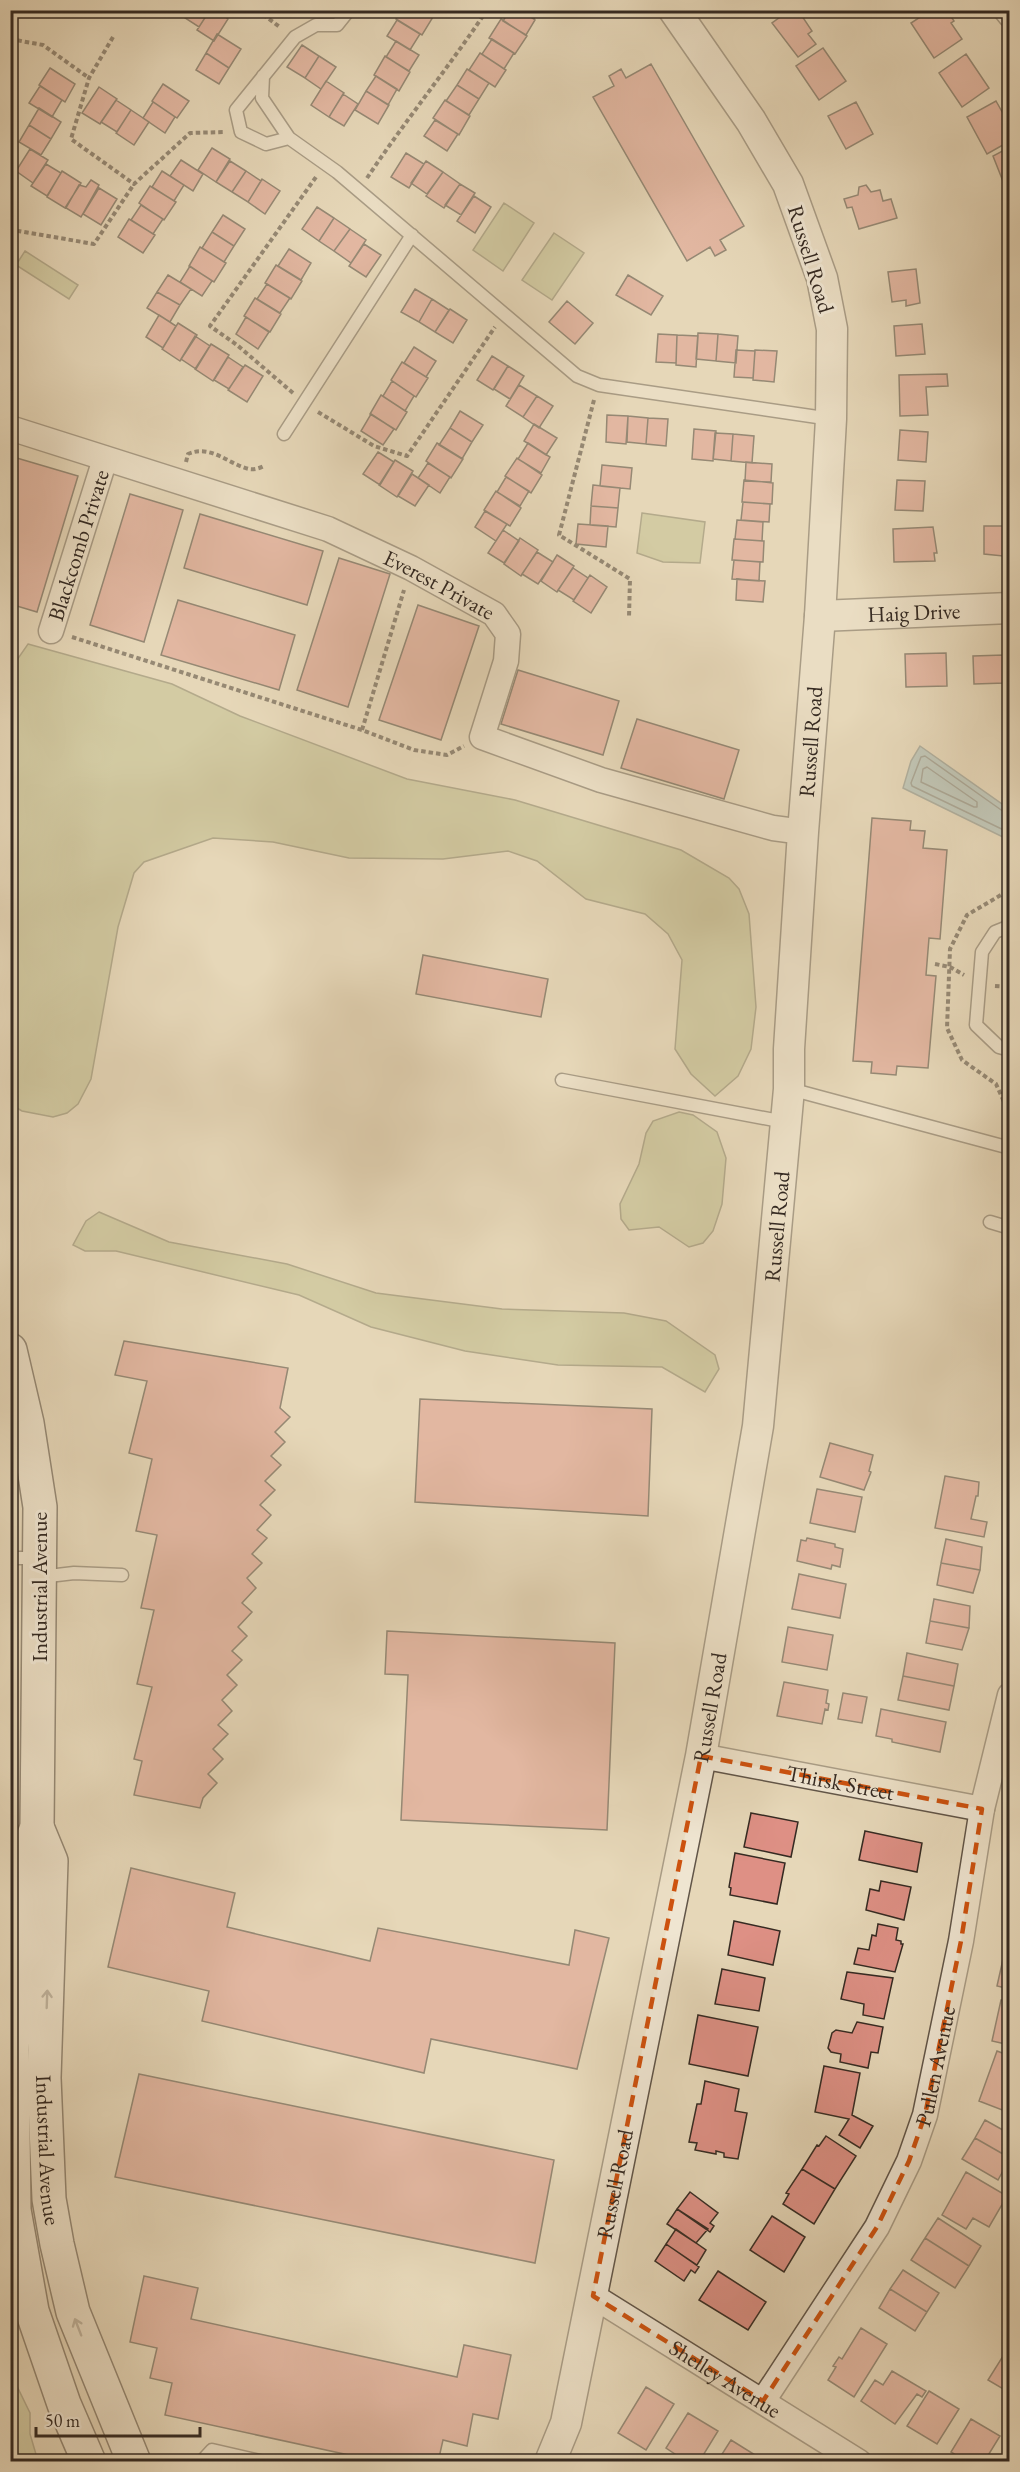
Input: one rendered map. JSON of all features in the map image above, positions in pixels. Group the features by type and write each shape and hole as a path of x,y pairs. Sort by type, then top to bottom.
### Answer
{"main road":[{"name":"Industrial Avenue","path":"10,1350 27,1423 38,1497 30,1564 37,1827 51,1861 25,2050"},
{"name":"Industrial Avenue","path":"37,1827 25,1860 15,1928 25,2050 24,2092 14,2210 32,2312 64,2404 89,2462"},
{"name":"Industrial Avenue","path":"24,2092 73,2312 134,2462"}],"street":[{"name":"Russell Road","path":"550,2462 566,2423 593,2296 701,1756 758,1426 789,1089 789,1049 820,616 831,419 832,329 822,278 788,184 751,121 674,10"},
{"path":"1006,10 1010,15"},
{"name":"Everest Private","path":"10,428 328,529 411,568 494,614 508,634 506,661 482,737"},
{"name":"Blackcomb Private","path":"51,631 105,459"},
{"name":"Haig Drive","path":"820,616 1010,608"},
{"path":"482,737 601,780 773,828 803,832"},
{"name":"Pullen Avenue","path":"762,2401 877,2227 909,2161 925,2115 961,1941 982,1809 1010,1695"},
{"name":"Thirsk Street","path":"701,1756 982,1809"},
{"name":"Shelley Avenue","path":"593,2296 859,2462"}],"lane":[{"path":"289,138 266,144 241,132 236,110 294,37 316,25 338,25 349,10"},
{"path":"263,76 262,98 289,138 359,190 577,375 599,385 831,419"},
{"path":"284,434 411,235"},
{"path":"1010,926 995,932 982,952 976,1025 999,1047 1010,1050"},
{"path":"562,1080 786,1122"},
{"path":"789,1089 1009,1148"},
{"path":"990,1222 1010,1228"},
{"path":"30,1564 74,1573 122,1575"},
{"path":"201,2462 212,2450 264,2462"},
{"path":"179,2462 185,2462"}],"path":[{"path":"257,10 294,37"},
{"path":"359,190 394,137 463,47 488,10"},
{"path":"112,37 89,78 71,139 134,184"},
{"path":"10,39 43,45 89,78"},
{"path":"10,232 13,230 94,244 134,184 190,133 241,132"},
{"path":"326,164 210,326 237,345 304,403 374,446 408,456 504,314"},
{"path":"599,385 583,437 559,535 630,579 629,617"},
{"path":"179,482 188,454 196,451 222,455 249,469 264,466"},
{"path":"362,730 411,568"},
{"path":"51,631 362,730 414,750 447,755 482,737"}],"highlighted area":[{"path":"701,1756 982,1809 961,1941 925,2115 909,2161 877,2227 763,2401 593,2296"}],"green space":[{"path":"504,203 534,223 503,271 473,250"},
{"path":"554,233 584,253 552,300 522,280"},
{"path":"25,251 78,285 69,299 16,265"},
{"path":"642,513 705,522 700,563 663,562 637,553"},
{"path":"28,644 172,684 240,716 407,779 515,800 681,850 729,878 739,889 749,914 756,1007 751,1049 738,1076 715,1096 691,1074 675,1049 682,960 668,934 645,914 586,899 537,861 508,851 443,859 349,858 273,842 213,838 144,862 134,873 118,927 91,1079 78,1104 67,1113 53,1117 22,1111 10,1104 10,670"},
{"path":"679,1112 693,1115 717,1132 726,1158 722,1204 713,1231 703,1243 689,1247 659,1227 629,1230 621,1219 620,1204 639,1164 646,1133 653,1121"},
{"path":"99,1212 169,1242 287,1264 376,1293 502,1309 624,1313 666,1321 715,1355 719,1369 705,1392 662,1367 558,1365 465,1351 371,1327 299,1295 116,1251 85,1251 73,1245 86,1221"},
{"path":"11,2359 14,2380 30,2413 30,2434 38,2461 13,2461 11,2454"}],"water":[{"path":"920,746 1009,809 1009,840 903,788 911,761"}],"building":[{"path":"185,10 210,10 199,27 182,16"},
{"path":"210,10 216,10 228,19 214,41 197,30"},
{"path":"402,10 423,10 433,17 422,35 396,19"},
{"path":"510,10 520,10 535,20 526,35 503,21"},
{"path":"520,10 539,10 534,19"},
{"path":"790,10 798,10 812,31 808,34 816,44 798,57 772,23"},
{"path":"924,10 954,10 957,15 952,18 954,21 951,23 962,39 934,58 911,23 925,14"},
{"path":"501,19 527,36 515,54 489,38"},
{"path":"397,20 420,34 410,50 387,36"},
{"path":"217,34 241,49 229,68 206,53"},
{"path":"492,39 514,53 504,69 482,54"},
{"path":"396,41 419,55 409,71 386,57"},
{"path":"302,45 319,56 305,78 287,67"},
{"path":"823,48 846,81 819,100 796,66"},
{"path":"206,53 229,68 219,84 196,70"},
{"path":"480,53 506,70 495,87 469,70"},
{"path":"966,54 989,88 962,107 939,73"},
{"path":"319,56 336,67 321,89 305,78"},
{"path":"385,56 410,72 399,91 374,75"},
{"path":"651,64 744,226 720,240 726,250 715,256 710,247 687,261 593,97 614,86 609,76 621,69 626,78"},
{"path":"50,68 75,84 65,102 39,85"},
{"path":"467,69 489,83 479,99 457,85"},
{"path":"376,76 397,89 388,105 366,91"},
{"path":"326,81 344,93 329,117 311,105"},
{"path":"163,84 189,101 177,118 152,101"},
{"path":"457,85 479,99 469,115 446,101"},
{"path":"40,86 62,100 52,117 29,103"},
{"path":"99,87 117,99 100,124 82,113"},
{"path":"366,91 389,105 378,124 355,110"},
{"path":"343,94 358,104 344,126 329,117"},
{"path":"116,100 131,110 117,132 101,122"},
{"path":"445,100 470,116 459,135 433,118"},
{"path":"996,101 1010,126 1010,141 987,154 967,117"},
{"path":"153,102 175,117 165,133 143,118"},
{"path":"856,102 873,134 846,149 828,116"},
{"path":"39,108 61,122 51,139 29,125"},
{"path":"131,110 149,122 134,145 116,133"},
{"path":"435,120 458,134 447,151 424,136"},
{"path":"29,125 51,139 41,155 19,142"},
{"path":"1010,147 1010,199 993,156"},
{"path":"212,148 230,159 216,182 198,170"},
{"path":"30,149 48,160 33,183 16,171"},
{"path":"406,153 424,164 409,188 391,177"},
{"path":"181,160 203,174 193,191 170,176"},
{"path":"230,161 246,171 232,192 216,182"},
{"path":"426,161 443,172 427,194 411,183"},
{"path":"46,164 61,173 47,196 31,186"},
{"path":"62,171 81,183 65,208 47,197"},
{"path":"162,171 184,185 174,201 152,187"},
{"path":"246,171 261,181 248,202 232,192"},
{"path":"443,172 460,184 444,208 426,196"},
{"path":"262,179 280,191 265,214 248,202"},
{"path":"91,180 99,185 81,217 66,208 79,185 86,187"},
{"path":"460,184 475,193 461,215 445,205"},
{"path":"866,185 871,192 880,190 883,201 891,199 897,218 859,229 852,207 847,208 844,199 858,195 859,187"},
{"path":"150,186 176,202 164,220 139,203"},
{"path":"99,188 117,199 101,225 83,214"},
{"path":"474,196 491,207 475,233 457,221"},
{"path":"141,205 163,219 153,234 131,220"},
{"path":"317,207 334,218 319,241 302,229"},
{"path":"223,215 245,229 234,246 212,232"},
{"path":"334,218 350,229 334,251 319,241"},
{"path":"129,219 155,235 143,253 118,237"},
{"path":"350,229 366,240 351,263 334,251"},
{"path":"212,232 234,246 224,262 202,248"},
{"path":"364,244 381,255 366,277 349,266"},
{"path":"200,247 226,263 214,282 189,266"},
{"path":"289,249 311,263 301,280 278,266"},
{"path":"276,265 302,281 291,299 265,283"},
{"path":"190,266 212,281 202,296 180,282"},
{"path":"916,269 920,303 906,306 906,300 892,302 888,272"},
{"path":"168,275 191,289 180,305 157,292"},
{"path":"628,275 663,296 651,315 616,295"},
{"path":"267,284 290,298 280,313 257,299"},
{"path":"415,289 432,299 419,322 401,312"},
{"path":"157,292 180,305 170,322 147,308"},
{"path":"255,298 281,314 270,332 244,316"},
{"path":"432,299 449,310 435,332 419,322"},
{"path":"567,301 593,323 575,344 549,322"},
{"path":"450,309 467,320 453,343 435,332"},
{"path":"159,315 176,326 163,348 146,337"},
{"path":"246,317 269,332 258,349 236,334"},
{"path":"178,323 197,335 180,361 162,349"},
{"path":"922,324 925,354 896,356 894,326"},
{"path":"698,333 718,334 716,361 696,359"},
{"path":"658,334 677,335 676,363 656,362"},
{"path":"718,334 738,336 736,363 716,361"},
{"path":"677,335 698,336 696,367 676,365"},
{"path":"195,336 210,346 196,369 181,359"},
{"path":"211,344 229,355 213,381 195,369"},
{"path":"414,347 436,361 426,377 404,363"},
{"path":"736,350 755,351 753,378 734,377"},
{"path":"755,350 777,351 774,382 753,380"},
{"path":"492,356 508,366 493,390 477,380"},
{"path":"228,357 243,367 229,389 214,380"},
{"path":"402,362 428,378 416,397 391,380"},
{"path":"245,365 263,376 247,402 228,390"},
{"path":"508,366 524,376 510,399 494,389"},
{"path":"947,374 948,386 926,387 928,415 900,416 899,375"},
{"path":"392,381 414,396 405,411 383,396"},
{"path":"519,385 537,396 523,417 506,406"},
{"path":"381,395 407,412 396,430 370,414"},
{"path":"537,396 553,406 539,428 523,417"},
{"path":"460,411 483,425 472,442 450,428"},
{"path":"371,414 394,429 383,445 361,431"},
{"path":"607,415 628,416 626,444 606,442"},
{"path":"628,416 648,418 646,444 627,442"},
{"path":"648,418 668,419 666,446 646,444"},
{"path":"534,424 557,438 546,455 524,441"},
{"path":"450,428 472,442 462,459 439,445"},
{"path":"694,429 716,431 713,461 692,459"},
{"path":"900,430 928,432 926,462 898,460"},
{"path":"715,433 733,434 731,461 713,459"},
{"path":"733,434 754,436 752,463 731,461"},
{"path":"437,443 463,459 451,478 426,461"},
{"path":"528,443 550,457 541,473 518,459"},
{"path":"378,452 394,462 380,485 363,474"},
{"path":"10,456 78,476 37,612 10,604"},
{"path":"517,458 542,475 531,493 505,476"},
{"path":"395,460 413,471 397,497 379,485"},
{"path":"746,462 772,464 771,482 745,481"},
{"path":"428,463 450,477 440,493 418,478"},
{"path":"602,465 632,468 630,489 600,486"},
{"path":"412,474 429,485 415,506 398,496"},
{"path":"506,477 529,491 520,506 497,492"},
{"path":"744,480 773,483 772,504 742,502"},
{"path":"897,480 925,481 923,511 895,510"},
{"path":"593,485 620,488 618,508 591,506"},
{"path":"496,491 521,508 510,526 484,510"},
{"path":"130,494 183,510 144,642 90,625"},
{"path":"743,502 770,504 769,522 741,520"},
{"path":"591,506 618,508 616,527 590,525"},
{"path":"485,511 507,524 496,541 475,527"},
{"path":"200,514 323,551 307,605 184,568"},
{"path":"737,520 763,522 762,541 735,539"},
{"path":"578,524 608,526 606,547 576,544"},
{"path":"984,526 1010,526 1010,553 1003,553 1003,556 984,554"},
{"path":"933,527 937,553 934,553 935,561 894,562 893,529"},
{"path":"503,530 519,541 504,563 488,553"},
{"path":"520,538 538,550 521,576 504,564"},
{"path":"734,539 764,541 763,562 732,560"},
{"path":"537,552 553,562 538,584 522,574"},
{"path":"557,555 574,566 557,592 541,581"},
{"path":"339,558 390,574 348,707 297,690"},
{"path":"734,560 760,562 759,581 732,579"},
{"path":"573,568 588,578 574,600 558,590"},
{"path":"590,575 607,587 591,613 573,601"},
{"path":"737,579 765,581 763,602 736,600"},
{"path":"178,600 295,635 279,690 161,655"},
{"path":"418,605 479,626 441,740 379,720"},
{"path":"946,653 947,686 906,687 905,654"},
{"path":"1004,655 1005,683 974,684 973,656"},
{"path":"518,670 619,701 603,755 501,724"},
{"path":"637,719 739,750 724,799 621,768"},
{"path":"872,818 911,821 910,830 925,831 923,848 947,850 940,939 929,938 926,975 936,976 928,1068 897,1066 896,1075 871,1073 872,1062 853,1061"},
{"path":"423,955 548,979 541,1017 416,994"},
{"path":"124,1341 288,1368 280,1408 290,1417 275,1432 285,1442 271,1456 281,1465 265,1481 275,1490 260,1505 271,1515 257,1530 267,1538 252,1554 262,1563 247,1578 256,1588 242,1603 252,1612 238,1627 247,1636 232,1651 242,1660 227,1675 237,1685 222,1700 232,1711 218,1725 228,1734 213,1749 223,1759 208,1774 217,1783 203,1798 200,1808 134,1795 142,1761 134,1759 152,1687 137,1684 154,1610 141,1608 157,1535 136,1531 152,1459 129,1453 147,1381 115,1375"},
{"path":"420,1399 652,1409 648,1516 415,1502"},
{"path":"830,1443 873,1455 869,1471 871,1472 864,1490 820,1477"},
{"path":"945,1476 979,1482 978,1496 976,1496 971,1519 987,1522 984,1537 935,1528"},
{"path":"817,1489 862,1497 855,1532 810,1523"},
{"path":"807,1538 835,1544 835,1547 843,1549 840,1567 832,1565 831,1569 797,1561 801,1540 806,1541"},
{"path":"946,1539 982,1547 980,1570 941,1563"},
{"path":"941,1563 980,1570 973,1593 937,1585"},
{"path":"799,1574 846,1584 840,1618 792,1609"},
{"path":"934,1599 970,1606 969,1628 930,1621"},
{"path":"930,1621 969,1628 962,1650 926,1643"},
{"path":"788,1627 833,1635 827,1670 782,1662"},
{"path":"387,1631 615,1643 607,1830 401,1820 408,1675 385,1674"},
{"path":"907,1653 958,1664 954,1686 903,1676"},
{"path":"903,1676 954,1686 949,1710 898,1700"},
{"path":"784,1682 828,1690 826,1703 829,1704 828,1710 825,1709 822,1724 777,1716"},
{"path":"843,1693 867,1697 862,1723 838,1719"},
{"path":"881,1709 946,1722 940,1752 892,1742 892,1739 876,1736"},
{"path":"751,1813 798,1822 791,1857 744,1847"},
{"path":"865,1831 922,1843 917,1872 859,1860"},
{"path":"735,1853 785,1863 777,1904 730,1895 731,1888 729,1887"},
{"path":"131,1868 235,1893 227,1927 370,1961 378,1928 569,1965 575,1930 609,1938 577,2069 431,2039 424,2073 202,2021 209,1991 108,1967"},
{"path":"881,1881 911,1887 904,1920 866,1910 870,1889 879,1891"},
{"path":"734,1921 780,1931 773,1965 728,1955"},
{"path":"878,1924 898,1928 896,1940 903,1944 895,1972 854,1964 858,1948 869,1950 872,1935 876,1936"},
{"path":"1006,1946 1010,1947 1010,1989 997,1986"},
{"path":"722,1969 765,1978 759,2011 715,2004"},
{"path":"847,1972 893,1978 884,2019 863,2015 864,2004 841,1999"},
{"path":"1001,2000 1010,2001 1010,2045 992,2041"},
{"path":"698,2015 758,2027 748,2076 689,2064"},
{"path":"857,2022 883,2027 878,2053 871,2052 868,2068 840,2062 841,2054 831,2052 828,2048 832,2033 836,2030 852,2033"},
{"path":"997,2051 1010,2056 1010,2113 979,2101"},
{"path":"824,2066 860,2073 852,2115 873,2126 860,2148 839,2135 849,2119 815,2112"},
{"path":"139,2074 554,2160 535,2263 115,2177"},
{"path":"705,2081 739,2089 735,2111 747,2113 738,2159 724,2157 724,2153 716,2151 716,2154 695,2150 697,2143 689,2142 697,2104 701,2104"},
{"path":"985,2120 1010,2134 1010,2158 975,2138"},
{"path":"826,2136 856,2156 835,2189 802,2169 817,2145 819,2146"},
{"path":"975,2138 1010,2158 998,2180 962,2159"},
{"path":"802,2169 835,2189 814,2224 783,2204 789,2194 786,2193"},
{"path":"966,2172 1007,2196 989,2227 973,2218 966,2229 942,2215"},
{"path":"690,2192 718,2213 710,2223 714,2226 710,2232 677,2209"},
{"path":"677,2209 708,2229 696,2243 667,2224"},
{"path":"772,2216 805,2237 784,2272 750,2250"},
{"path":"938,2218 981,2246 969,2266 925,2238"},
{"path":"676,2229 706,2250 697,2265 666,2244"},
{"path":"925,2238 969,2266 955,2288 911,2260"},
{"path":"666,2244 699,2267 695,2273 691,2270 684,2281 655,2261"},
{"path":"903,2270 939,2293 927,2312 890,2289"},
{"path":"718,2271 766,2302 748,2330 699,2300"},
{"path":"144,2276 198,2288 191,2319 457,2377 464,2345 511,2355 498,2419 473,2414 467,2446 443,2440 438,2462 381,2462 165,2415 172,2383 150,2378 157,2348 130,2342"},
{"path":"890,2289 927,2312 915,2331 879,2308"},
{"path":"861,2328 887,2344 854,2397 828,2380 836,2367 833,2366 839,2357 842,2359"},
{"path":"1010,2352 1010,2393 988,2380 1003,2356 1006,2358"},
{"path":"892,2371 926,2391 922,2397 917,2394 895,2424 861,2401 875,2380 883,2385"},
{"path":"646,2387 674,2404 646,2450 618,2433"},
{"path":"929,2391 959,2409 937,2444 907,2426"},
{"path":"688,2413 718,2431 699,2462 687,2462 666,2448"},
{"path":"971,2419 1000,2436 984,2462 967,2462 951,2452"},
{"path":"731,2440 760,2458 758,2462 717,2462"}]}
